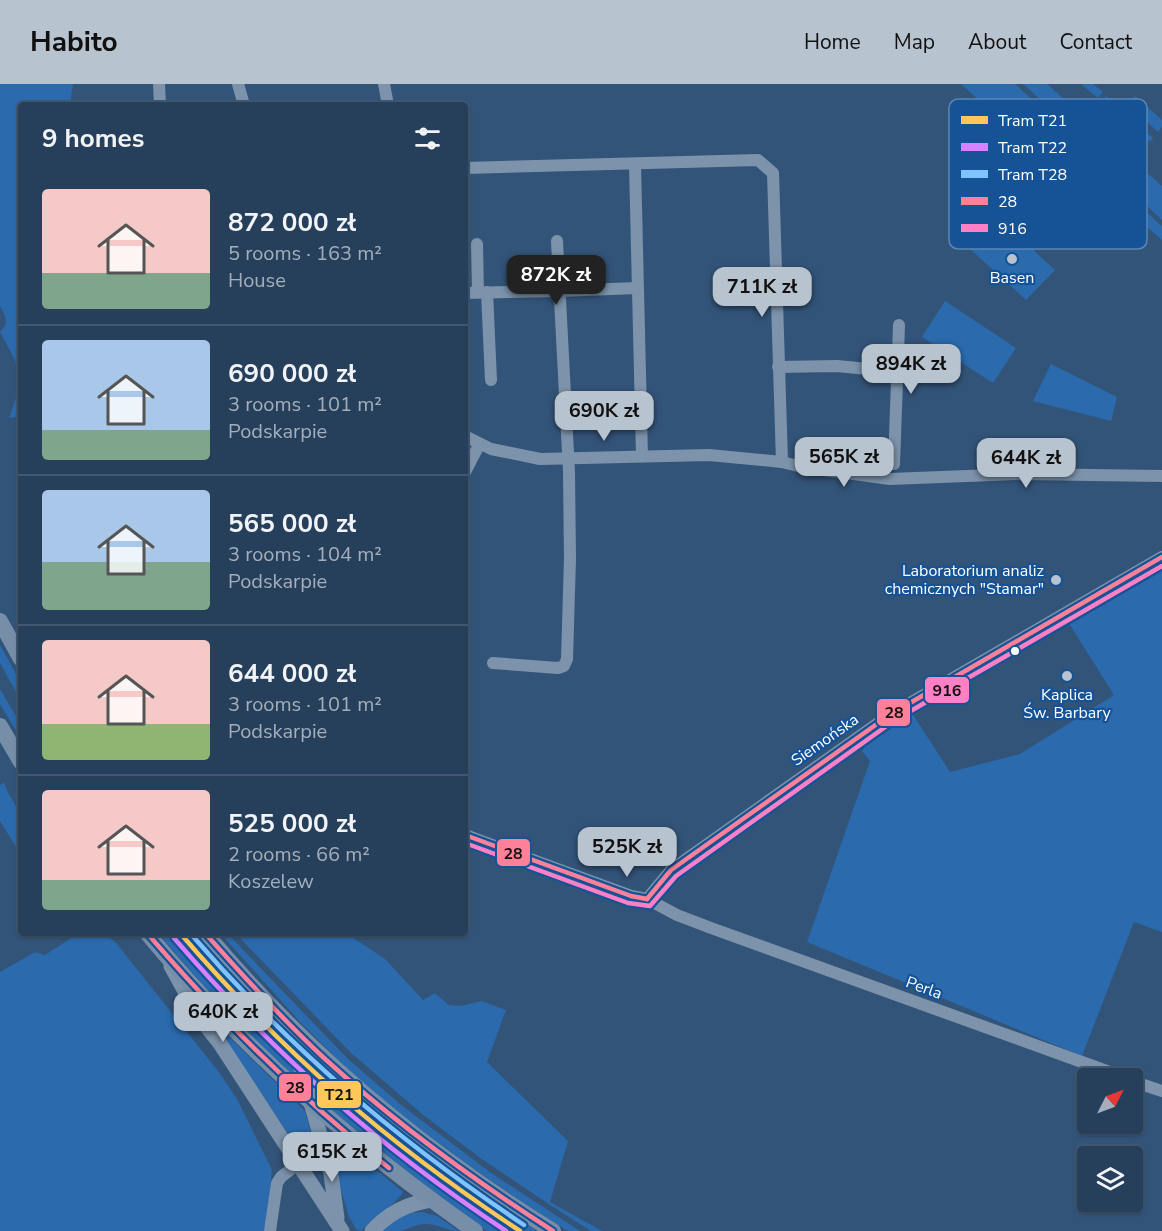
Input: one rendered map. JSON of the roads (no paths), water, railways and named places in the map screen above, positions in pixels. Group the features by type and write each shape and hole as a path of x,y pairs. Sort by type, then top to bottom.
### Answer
{"main road":[{"path":"0,621 18,654"},
{"path":"0,726 18,753"},
{"path":"149,936 241,1036 309,1102 380,1161 475,1231"},
{"path":"208,936 283,1018 362,1090 423,1142 553,1231"}],"street":[{"path":"159,84 160,102"},
{"path":"238,84 243,102"},
{"path":"384,84 387,102"},
{"path":"468,168 758,160 773,173 782,462"},
{"path":"635,165 642,456"},
{"path":"493,663 558,668 564,666 567,660 570,559 557,242"},
{"path":"477,244 476,292 491,380"},
{"path":"476,292 637,288"},
{"path":"894,464 899,325"},
{"path":"778,368 837,366 898,372"},
{"path":"468,438 494,450 526,457 708,455 782,462 802,467 890,479 1021,474 1162,476"},
{"path":"468,466 479,445"},
{"name":"Siemońska","path":"647,899 671,870 891,714 1162,557"},
{"name":"Perla","path":"468,836 631,896 647,899 677,915 711,928 1098,1068"},
{"path":"166,956 199,1017 219,1042 340,1226"},
{"path":"283,1018 303,1074 330,1174 340,1226"},
{"path":"1143,1085 1162,1091"},
{"path":"270,1231 277,1183 299,1163"},
{"path":"372,1231 397,1210 412,1203 431,1200"}],"tram line":[{"name":"T21","path":"183,936 258,1018 339,1094 426,1165 520,1231"},
{"name":"T28","path":"193,936 267,1016 347,1091 432,1160 524,1225"},
{"name":"T22","path":"174,938 250,1021 330,1097 415,1166 506,1231"}],"place":[{"name":"Basen","path":"1012,259"},
{"name":"Laboratorium analiz chemicznych \"Stamar\"","path":"1056,580"},
{"name":"Kaplica Św. Barbary","path":"1067,676"}]}
